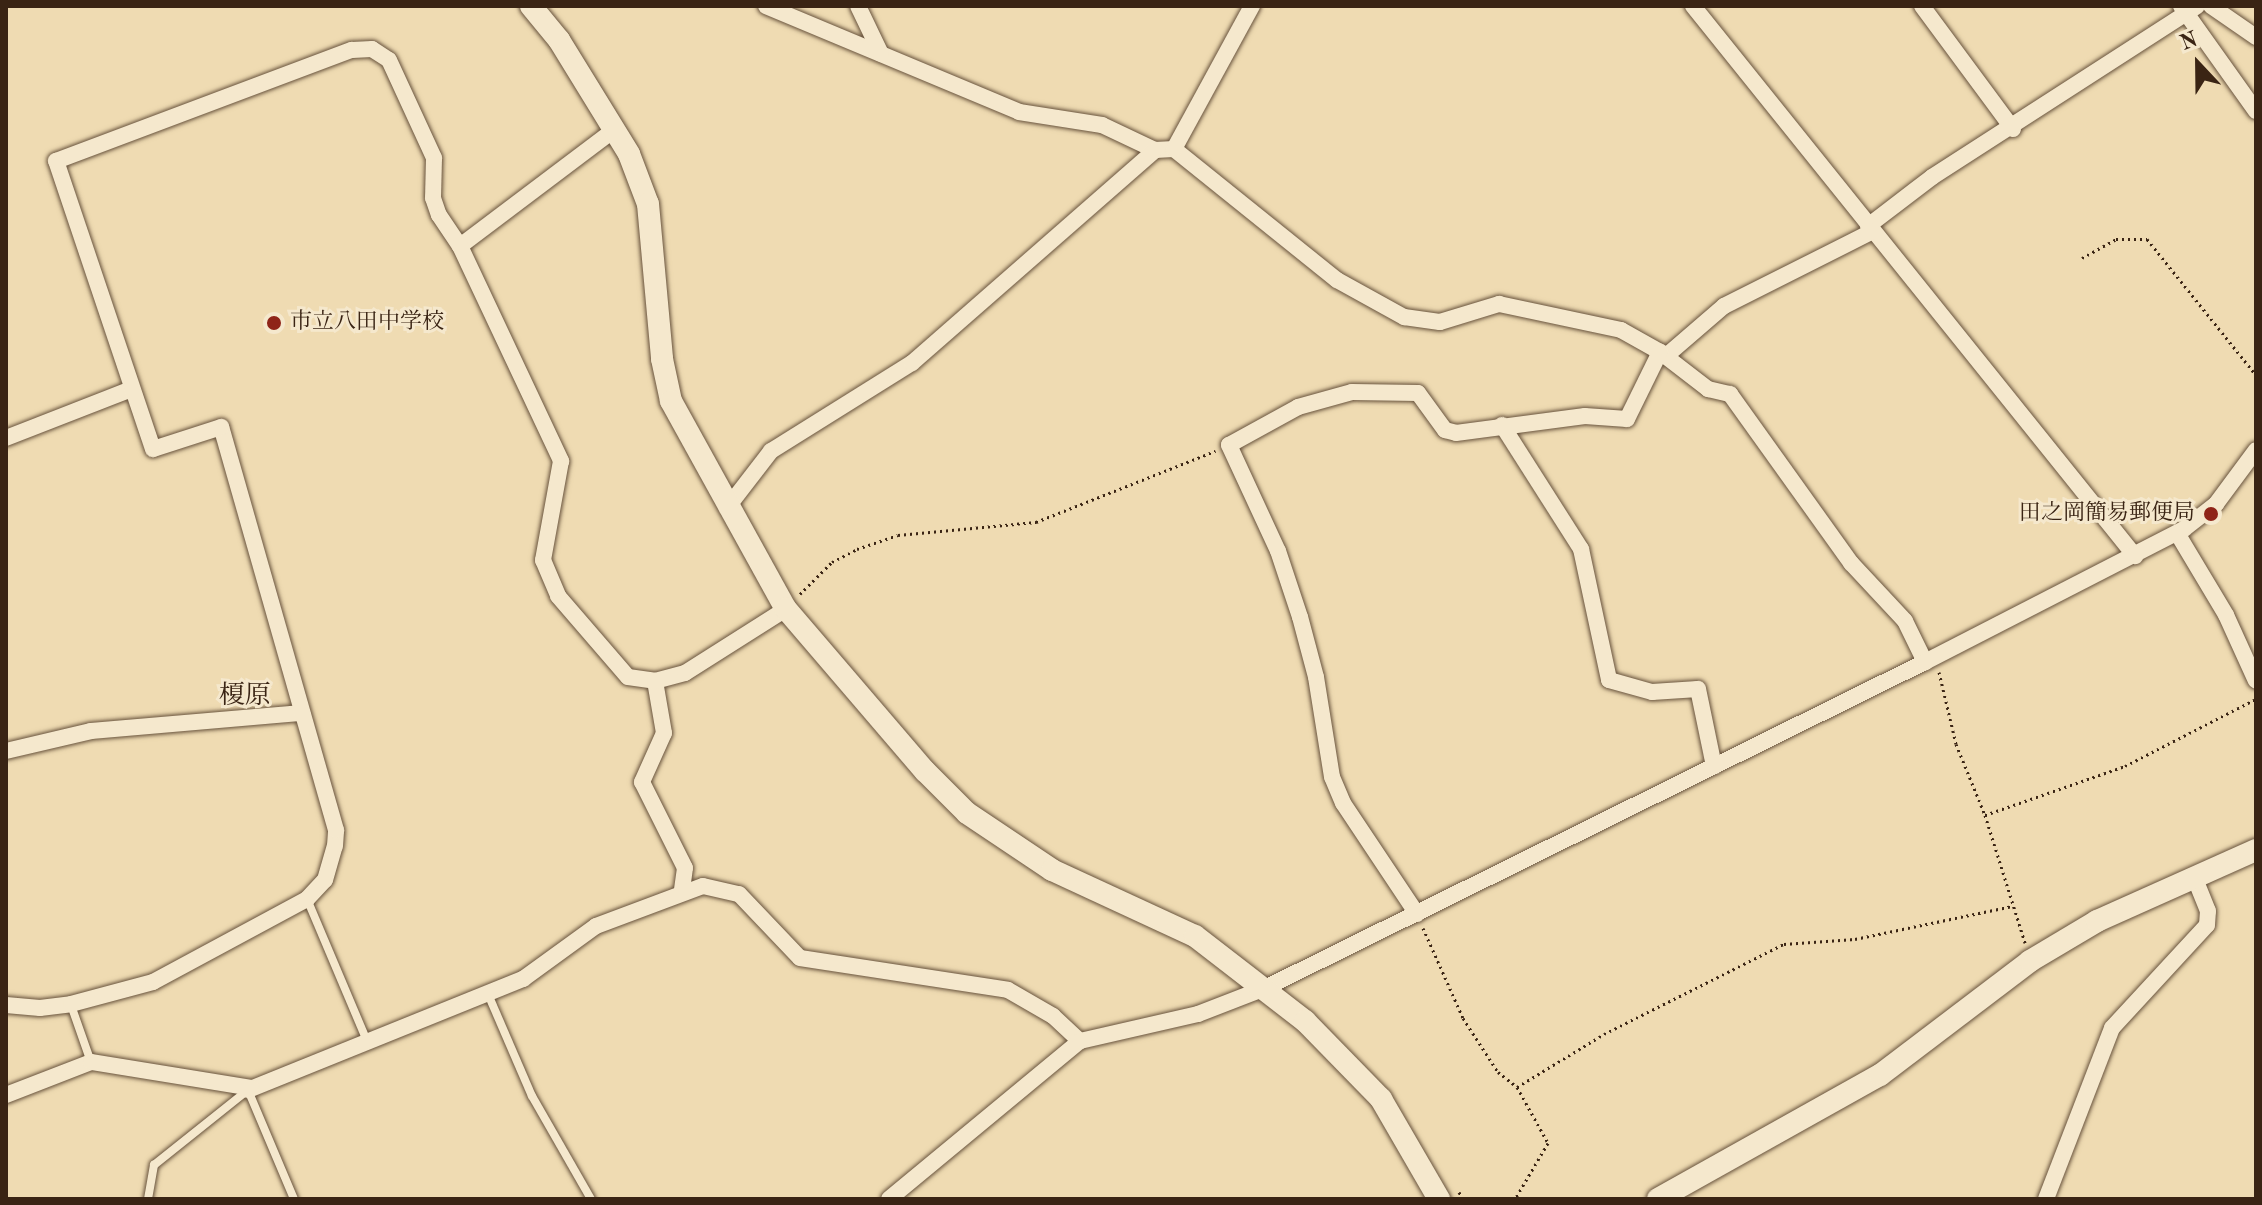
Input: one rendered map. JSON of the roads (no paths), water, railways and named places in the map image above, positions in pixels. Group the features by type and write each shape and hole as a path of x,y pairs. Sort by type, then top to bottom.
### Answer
{"street":[{"path":"531,6 615,129 648,204 662,359 671,401 727,508 786,609 925,771 967,813 1052,870 1195,936 1265,988 1346,1059 1381,1099 1439,1199"},
{"path":"766,6 1019,112 1102,125 1155,150 1174,149 1337,280 1404,317 1440,322 1499,304 1621,330 1663,354 1708,389 1730,394 1851,563 1905,621 1930,660"},
{"path":"858,6 881,54"},
{"path":"1174,149 1252,6"},
{"path":"1693,6 2135,556"},
{"path":"1922,6 2013,129"},
{"path":"2211,6 2256,37"},
{"path":"1417,914 1343,803 1332,777 1316,677 1300,617 1278,551 1229,445 1298,407 1352,392 1418,393 1445,430 1456,433 1585,416 1627,419 1663,354 1724,306 1871,229 1932,177 2013,129 2188,8 2256,111"},
{"path":"6,1005 40,1008 71,1004 153,982 307,899 325,880 336,830 221,427 153,449 56,161 352,50 372,49 389,60 434,158 433,198 460,246 561,461 543,560 558,596 628,677 655,681 685,673 786,609"},
{"path":"460,246 615,129"},
{"path":"727,508 771,451 912,363 1155,150"},
{"path":"6,438 132,389"},
{"path":"1502,425 1581,549 1609,680 1652,692 1698,689 1714,766"},
{"path":"889,1199 1080,1041 1198,1014 1265,988 1930,660 2177,533 2216,504 2256,450"},
{"path":"2177,533 2226,615 2256,681"},
{"path":"655,681 664,733 642,782 685,868 682,890"},
{"path":"6,751 118,727 210,724 302,713"},
{"path":"1658,1199 1880,1075 2030,961 2144,896 2256,850"},
{"path":"2046,1199 2112,1028 2207,925 2208,911 2194,876"},
{"path":"6,1095 91,1062 249,1089 523,979 596,926 682,890 724,888 739,894 800,958 1008,990 1053,1016 1080,1041"}],"lane":[{"path":"307,899 367,1041"},
{"path":"488,994 532,1096 591,1199"},
{"path":"71,1004 91,1062"},
{"path":"148,1199 154,1165 249,1089 294,1199"}],"place":[{"name":"市立八田中学校","path":"274,323"},
{"name":"田之岡簡易郵便局","path":"2211,514"}],"district":[{"name":"榎原","path":"245,697"}]}
